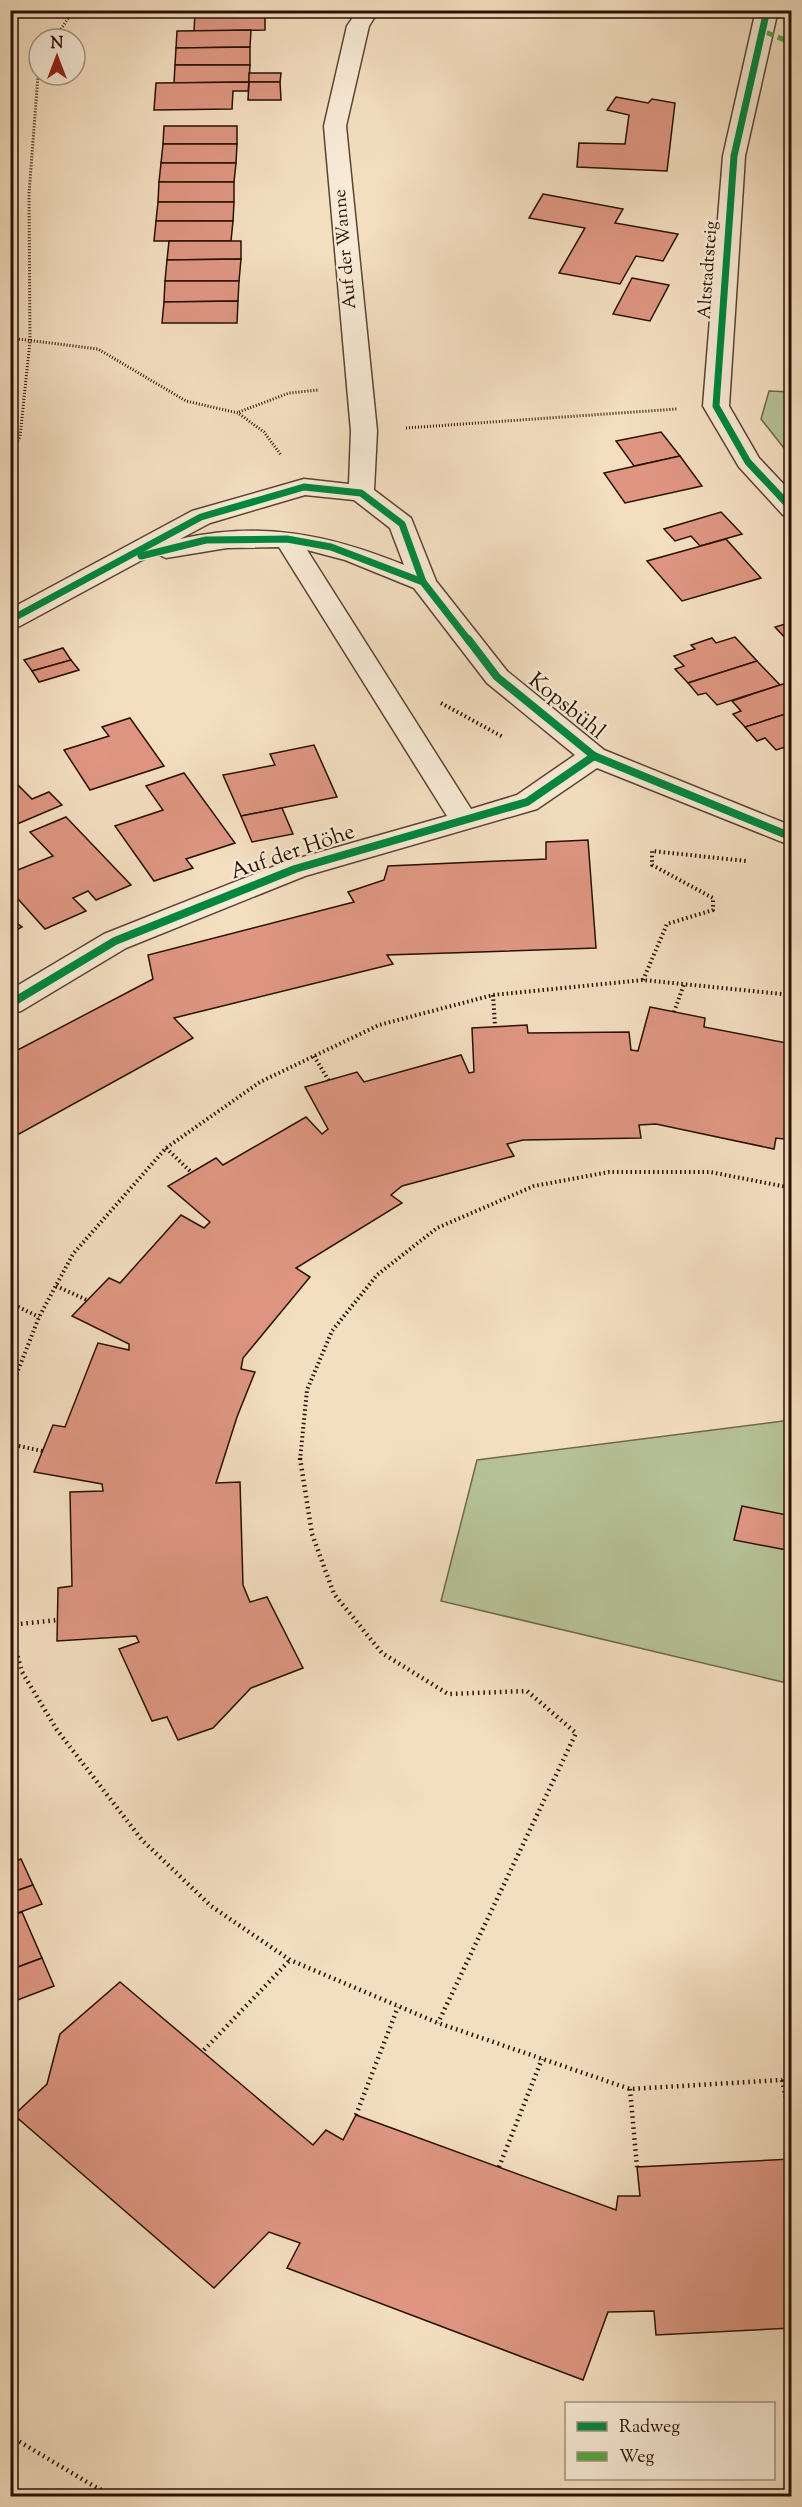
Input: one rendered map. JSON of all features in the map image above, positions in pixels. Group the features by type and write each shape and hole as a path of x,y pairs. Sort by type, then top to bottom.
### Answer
{"street":[{"name":"Auf der Wanne","path":"361,493 364,431 335,126 358,26 369,10"},
{"name":"Altstadtsteig","path":"716,406 734,156 767,10"},
{"path":"716,406 748,462 792,509"},
{"path":"10,620 201,517 304,487 361,493"},
{"name":"Kopsbühl","path":"361,493 402,524 423,582 497,677 594,756 792,837"},
{"path":"120,561 206,540 287,539 332,547 423,582"},
{"path":"287,539 464,820"},
{"name":"Auf der Höhe","path":"10,1004 115,940 295,869 527,802 594,756"}],"path":[{"path":"62,27 74,10"},
{"path":"10,454 20,437 30,340 29,194 37,87"},
{"path":"10,338 98,350 186,401 238,413 264,432 284,459"},
{"path":"238,413 289,393 359,386"},
{"path":"364,431 716,406"},
{"path":"643,980 667,924 713,910 713,898 652,865 652,851 748,862"},
{"path":"10,1392 39,1317 73,1254 166,1148 260,1082 379,1025 493,995 643,980 792,995"},
{"path":"674,1012 684,984"},
{"path":"493,995 495,1026"},
{"path":"314,1056 329,1081"},
{"path":"166,1148 191,1172"},
{"path":"438,2023 576,1733 527,1691 448,1694 382,1653 334,1593 312,1534 299,1466 307,1390 311,1380 332,1331 377,1275 437,1228 534,1186 609,1172 710,1172 792,1188"},
{"path":"56,1286 87,1300"},
{"path":"10,1303 39,1317"},
{"path":"10,1444 42,1451"},
{"path":"58,1620 10,1627 22,1672 57,1730 142,1839 211,1906 290,1960 438,2023 630,2089 782,2080 792,2076"},
{"path":"204,2050 290,1960"},
{"path":"356,2115 398,2007"},
{"path":"499,2167 542,2059"},
{"path":"782,2080 792,2126"},
{"path":"630,2089 637,2167"},
{"path":"10,2436 97,2488 116,2496"}],"green space":[{"path":"769,391 791,392 791,457 761,419"},
{"path":"791,1420 791,1684 441,1601 477,1460"}],"building":[{"path":"195,10 266,10 265,14 195,14"},
{"path":"195,14 265,14 265,30 194,31"},
{"path":"251,30 250,47 176,48 177,31"},
{"path":"250,47 250,65 175,65 176,48"},
{"path":"175,65 250,65 249,82 174,83"},
{"path":"249,73 281,73 280,82 249,82"},
{"path":"249,82 280,82 281,100 248,100"},
{"path":"249,82 248,91 233,91 232,109 154,110 156,83"},
{"path":"616,97 648,103 652,99 675,103 667,171 577,167 579,143 625,144 629,115 607,110"},
{"path":"164,126 237,126 237,144 163,144"},
{"path":"163,144 237,144 236,163 161,163"},
{"path":"161,163 236,163 234,182 159,182"},
{"path":"159,182 234,182 234,202 158,202"},
{"path":"543,194 623,209 615,223 678,234 663,261 636,256 620,284 559,273 585,228 529,218"},
{"path":"158,202 234,202 233,221 156,221"},
{"path":"156,221 233,221 231,241 154,241"},
{"path":"169,241 241,241 241,259 167,260"},
{"path":"241,259 239,281 165,281 167,260"},
{"path":"632,278 669,285 650,321 613,314"},
{"path":"165,281 239,281 238,301 164,302"},
{"path":"238,301 237,323 162,323 164,302"},
{"path":"661,432 680,456 634,466 616,441"},
{"path":"680,456 702,486 625,503 604,473"},
{"path":"721,512 742,534 700,546 691,536 675,541 664,529"},
{"path":"726,539 761,578 682,601 647,561"},
{"path":"792,622 792,645 775,627"},
{"path":"735,637 757,661 688,683 675,669 684,666 674,656 695,649 691,645 712,638 716,643"},
{"path":"63,648 71,660 32,671 24,660"},
{"path":"71,660 79,670 39,682 32,671"},
{"path":"757,661 780,685 717,705 706,693 698,695 688,683"},
{"path":"792,681 792,712 745,727 733,714 741,711 732,701"},
{"path":"792,712 792,745 776,750 765,738 757,741 745,727"},
{"path":"130,718 164,766 90,790 64,750 109,736 102,727"},
{"path":"314,745 337,797 241,816 223,775 275,765 270,754"},
{"path":"184,773 235,843 186,859 193,868 154,881 115,826 163,810 146,786"},
{"path":"10,777 32,799 49,792 62,805 10,827"},
{"path":"282,808 293,834 252,842 241,816"},
{"path":"66,817 131,885 96,900 88,891 73,898 86,911 45,929 10,890 10,873 53,856 30,832"},
{"path":"588,840 596,948 387,955 393,964 174,1018 193,1038 10,1139 10,1054 153,979 148,955 354,902 348,892 384,880 388,866 546,859 546,842"},
{"path":"10,918 22,927 10,934"},
{"path":"650,1007 705,1018 704,1027 792,1044 792,1140 776,1138 774,1149 656,1124 639,1125 641,1138 523,1140 507,1144 514,1156 402,1186 391,1195 402,1203 296,1268 310,1277 243,1358 241,1369 255,1372 237,1417 216,1483 240,1482 243,1585 250,1602 267,1597 303,1668 251,1688 213,1728 178,1740 167,1717 152,1721 119,1649 139,1642 136,1636 57,1641 58,1588 72,1586 70,1492 103,1491 102,1484 34,1472 53,1425 65,1427 98,1343 129,1350 129,1344 72,1316 109,1278 120,1283 181,1215 204,1228 210,1222 168,1186 216,1158 223,1165 306,1117 322,1134 328,1129 305,1087 357,1072 364,1082 461,1055 469,1073 474,1072 472,1028 527,1025 528,1033 629,1032 631,1050 638,1051"},
{"path":"742,1506 792,1516 792,1551 734,1540"},
{"path":"21,1859 33,1885 10,1893 10,1863"},
{"path":"33,1885 42,1904 10,1916 10,1893"},
{"path":"22,1912 42,1958 10,1970 10,1916"},
{"path":"42,1958 54,1986 10,2003 10,1970"},
{"path":"120,1982 313,2145 326,2130 343,2140 356,2115 616,2210 618,2196 640,2196 637,2167 792,2159 792,2328 656,2335 654,2311 608,2312 583,2380 287,2268 300,2243 269,2232 214,2288 14,2115 47,2084 60,2034"}],"marked path":[{"path":"763,31 792,43"}],"cycle path":[{"path":"767,10 734,156 716,406 748,462 792,509"},
{"path":"10,620 201,517 304,487 361,493 402,524 423,582 497,677 594,756 792,837"},
{"path":"141,556 206,540 287,539 331,547 423,582"},
{"path":"10,1004 115,941 295,869 527,802 594,756"}]}
